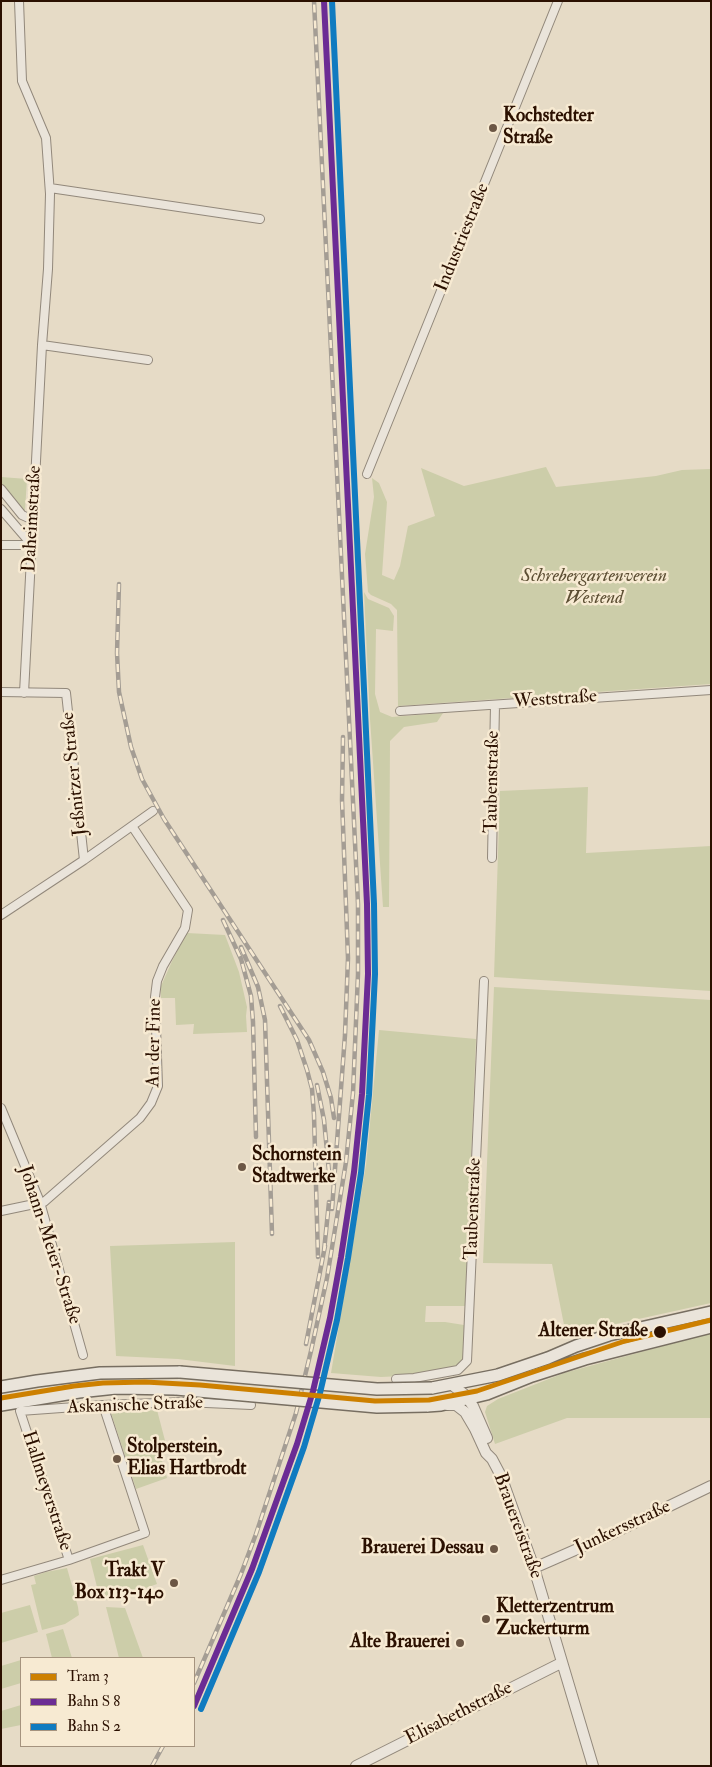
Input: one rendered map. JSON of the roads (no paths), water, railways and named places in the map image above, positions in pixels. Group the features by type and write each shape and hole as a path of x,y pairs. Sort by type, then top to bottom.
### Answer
{"main road":[{"path":"452,1385 509,1372 609,1335 711,1312"},
{"path":"440,1405 491,1393 532,1376 585,1359 711,1327"},
{"name":"Askanische Straße","path":"1,1387 100,1373 180,1372 377,1389 432,1388 452,1385"},
{"name":"Askanische Straße","path":"1,1405 116,1388 176,1389 377,1407 440,1405"}],"street":[{"name":"Daheimstraße","path":"19,1 22,81 46,138 50,188 48,268 42,345 24,692"},
{"name":"Industriestraße","path":"367,474 558,1"},
{"path":"50,188 260,219"},
{"path":"42,345 148,360"},
{"path":"1,489 22,515 33,520"},
{"path":"1,509 32,545"},
{"path":"1,545 32,545"},
{"name":"Weststraße","path":"400,711 711,690"},
{"name":"Jeßnitzer Straße","path":"1,692 66,693 84,860"},
{"name":"Taubenstraße","path":"492,858 495,705"},
{"path":"1,915 153,811"},
{"name":"An der Fine","path":"40,1202 44,1202 140,1118 151,1103 158,1086 154,997 157,981 163,966 185,928 188,910 132,826"},
{"name":"Taubenstraße","path":"396,1379 414,1378 458,1370 467,1361 484,981"},
{"name":"Johann-Meier-Straße","path":"1,1108 40,1202 84,1355"},
{"path":"1,1211 40,1202"},
{"name":"Brauereistraße","path":"452,1385 467,1398 476,1413 492,1451 492,1459"},
{"name":"Askanische Straße","path":"20,1410 184,1402 251,1405"},
{"path":"69,1560 145,1533 104,1405"},
{"name":"Brauereistraße","path":"440,1405 456,1405 461,1408 501,1476 534,1568 592,1766"},
{"name":"Hallmeyerstraße","path":"1,1580 69,1560 20,1410"},
{"name":"Junkersstraße","path":"534,1568 711,1486"},
{"name":"Elisabethstraße","path":"356,1766 561,1663"}],"railway":[{"path":"195,1681 241,1574 296,1413 327,1278 346,1162 353,1093 358,974 358,904 314,1"},
{"path":"119,584 117,653 119,692 131,747 142,779 164,819 309,1040 323,1072 331,1098 334,1118"},
{"path":"332,1209 345,1035 348,958 342,800 343,737"},
{"path":"223,920 241,959 251,996 256,1137"},
{"path":"241,947 258,987 265,1020 272,1234"},
{"path":"280,1006 297,1040 312,1089 318,1257"},
{"path":"317,1085 324,1120 329,1172"},
{"path":"324,1251 329,1202"},
{"path":"306,1344 325,1246"},
{"path":"152,1766 162,1747"}],"tram line":[{"name":"3","path":"1,1398 74,1386 145,1382 200,1385 375,1401 429,1400 477,1391 625,1341 711,1320"}],"place":[{"name":"Kochstedter Straße","path":"493,128"},
{"name":"Schornstein Stadtwerke","path":"242,1167"},
{"name":"Altener Straße","path":"660,1332"},
{"name":"Stolperstein, Elias Hartbrodt","path":"117,1459"},
{"name":"Brauerei Dessau","path":"494,1549"},
{"name":"Trakt V Box 113-140","path":"174,1583"},
{"name":"Kletterzentrum Zuckerturm","path":"486,1619"},
{"name":"Alte Brauerei","path":"460,1643"}],"park label":[{"name":"Schrebergartenverein Westend","path":"594,588"}]}
